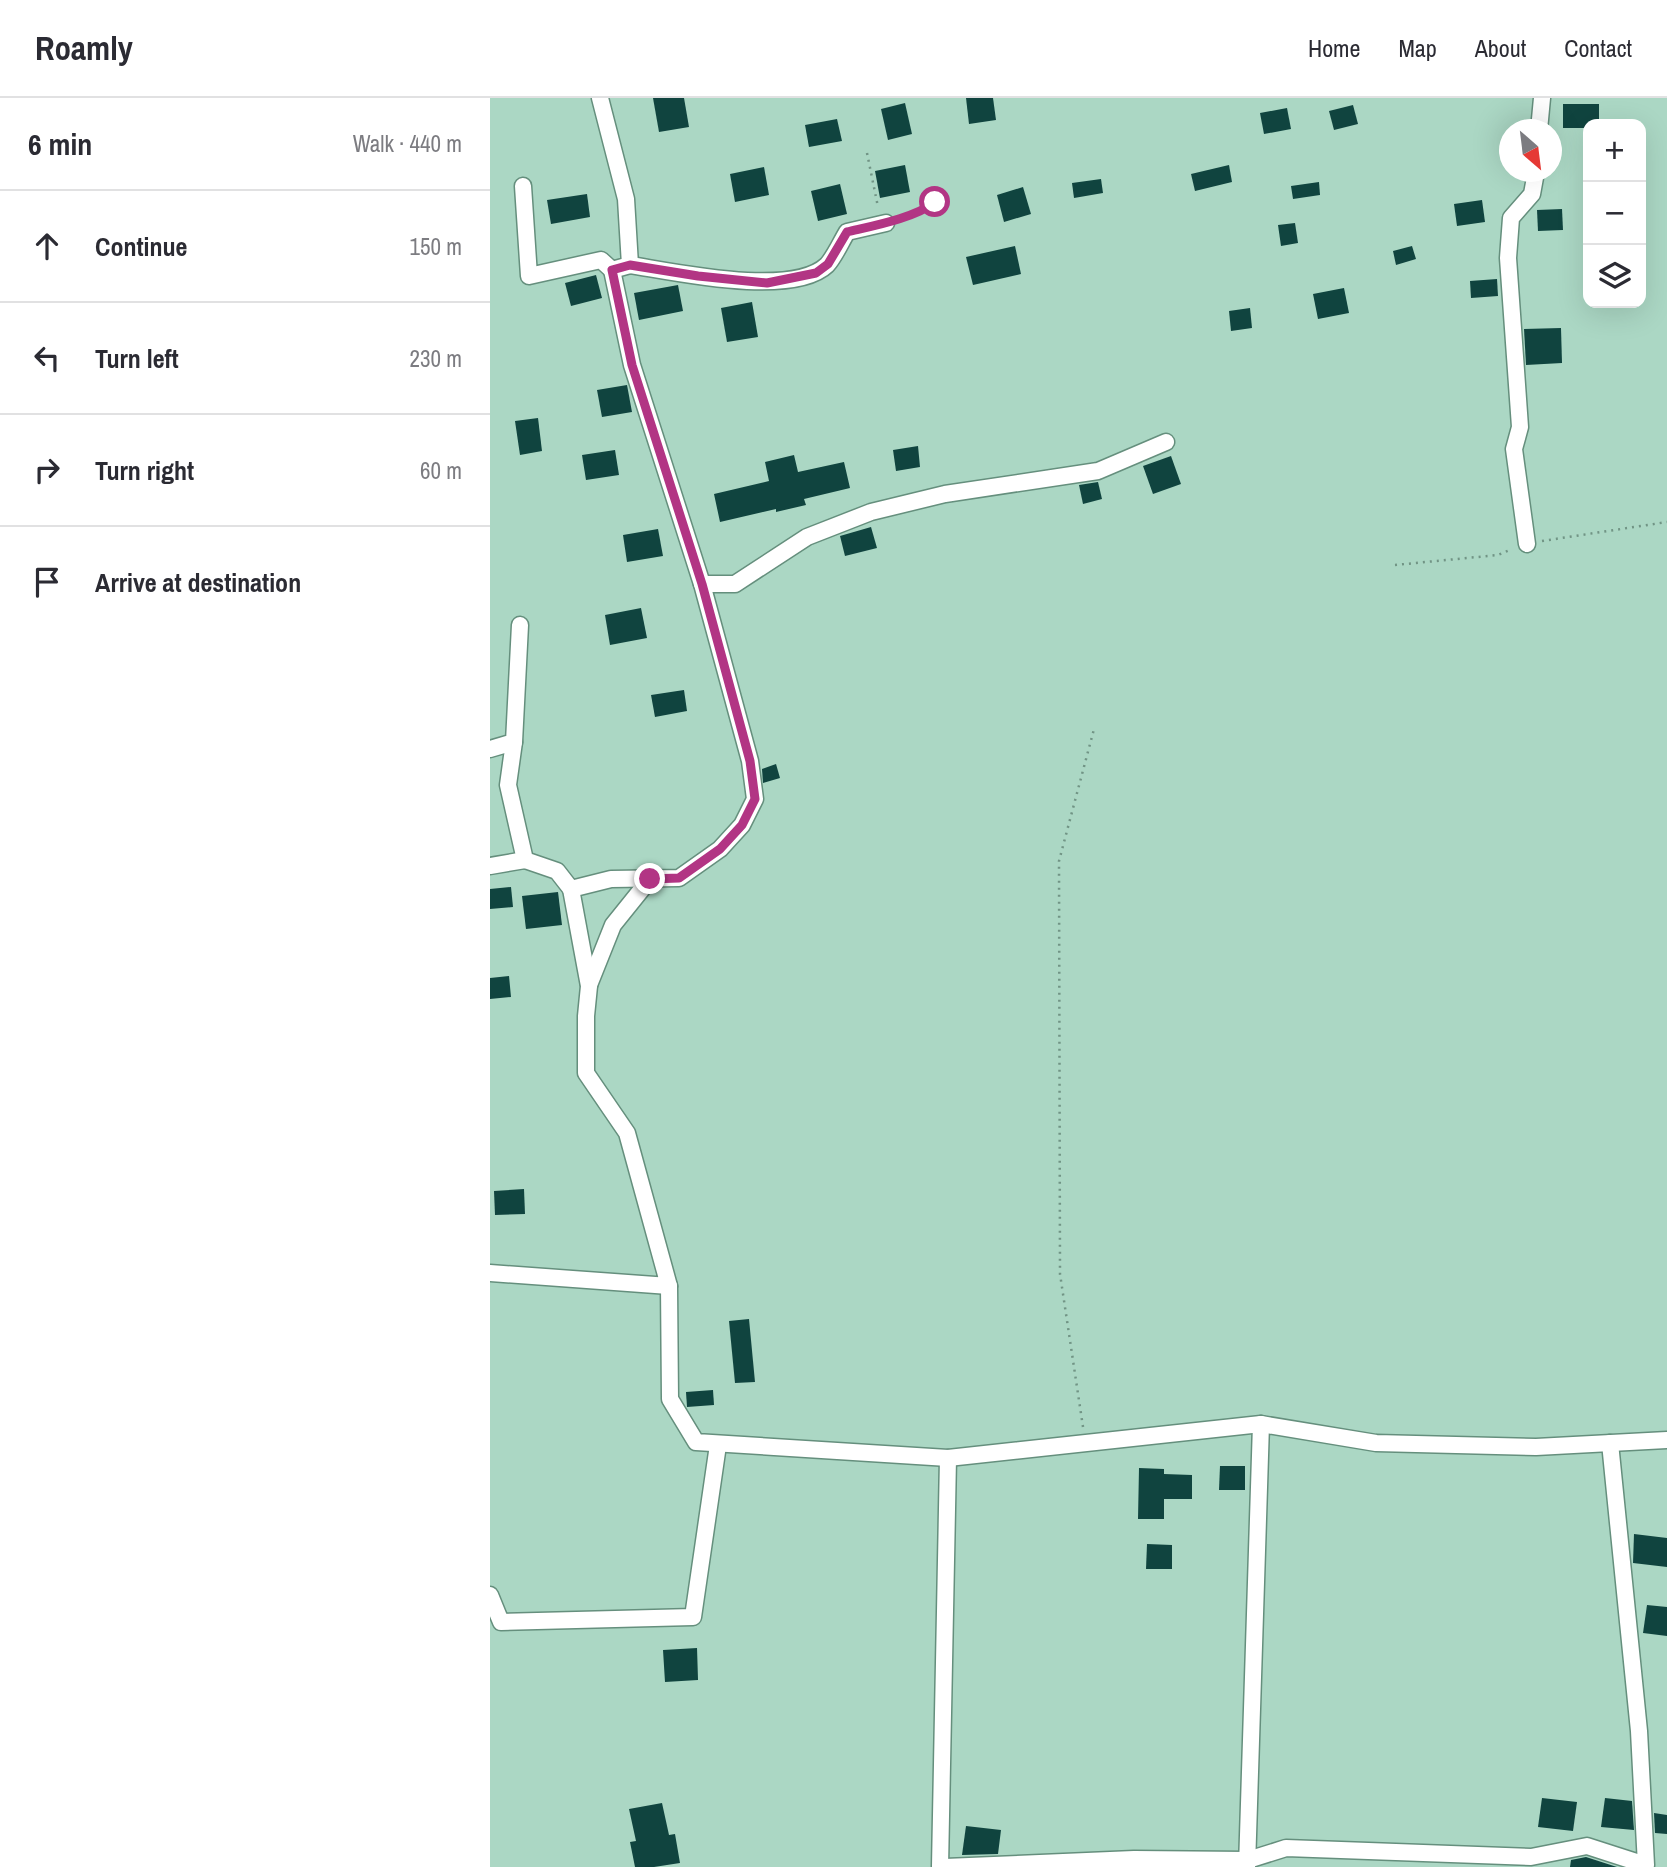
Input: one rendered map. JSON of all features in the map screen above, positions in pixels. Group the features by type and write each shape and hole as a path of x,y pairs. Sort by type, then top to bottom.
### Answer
{"street":[{"path":"600,98 626,199 630,265"},
{"path":"1540,119 1542,98"},
{"path":"1527,544 1514,449 1520,426 1508,258 1511,218 1532,194 1534,182"},
{"path":"523,186 529,276 601,260 612,270 632,365 702,584 750,761 755,799 742,825 720,849 679,878 611,879 571,889"},
{"path":"612,270 630,265 767,283 816,273 828,264 847,232 884,224"},
{"path":"702,584 736,584 807,537 871,512 946,494 1098,471 1166,442"},
{"path":"520,625 514,742 508,785 525,860"},
{"path":"490,749 514,742"},
{"path":"490,866 525,860 557,871 571,889 589,986"},
{"path":"650,879 613,925 589,986 586,1073 627,1133 669,1286 670,1399 696,1442 948,1458 1261,1424 1376,1443 1535,1447 1667,1440"},
{"path":"490,1273 669,1286"},
{"path":"1248,1864 1261,1424"},
{"path":"948,1458 942,1867 1134,1859 1248,1864 1286,1848 1531,1857 1587,1846 1646,1865 1639,1731 1611,1443"},
{"path":"490,1595 501,1622 693,1616 718,1445"}],"path":[{"path":"867,153 884,224 925,210 935,202"},
{"path":"1086,1444 1060,1274 1059,861 1094,729"}],"building":[{"path":"653,98 684,98 689,127 659,132"},
{"path":"966,98 993,98 996,120 969,124"},
{"path":"905,103 912,134 888,140 881,109"},
{"path":"1563,104 1599,104 1599,119 1583,119 1583,128 1563,128"},
{"path":"1353,105 1358,124 1334,130 1329,111"},
{"path":"1287,108 1291,129 1264,134 1260,113"},
{"path":"837,119 842,141 809,147 805,125"},
{"path":"905,165 910,192 880,198 875,171"},
{"path":"1229,165 1232,182 1195,191 1191,174"},
{"path":"764,167 769,195 735,202 730,174"},
{"path":"1101,179 1103,193 1074,198 1072,183"},
{"path":"1319,182 1320,195 1293,199 1291,186"},
{"path":"840,184 847,214 818,221 811,191"},
{"path":"1023,187 1031,214 1004,222 997,195"},
{"path":"587,194 590,217 551,224 547,200"},
{"path":"1482,200 1485,222 1457,226 1454,204"},
{"path":"1562,209 1563,230 1538,231 1537,210"},
{"path":"1295,223 1298,243 1281,246 1278,225"},
{"path":"1015,246 1021,274 973,285 966,257"},
{"path":"1412,246 1416,259 1396,265 1393,251"},
{"path":"596,275 602,298 571,306 565,283"},
{"path":"1497,279 1498,296 1471,298 1470,281"},
{"path":"678,285 683,311 639,320 634,293"},
{"path":"1344,288 1349,313 1318,319 1313,294"},
{"path":"752,302 758,337 727,342 721,308"},
{"path":"1250,308 1252,328 1231,331 1229,311"},
{"path":"1561,328 1562,363 1526,365 1524,329"},
{"path":"627,385 632,412 602,417 597,390"},
{"path":"538,418 542,451 520,455 515,421"},
{"path":"918,446 920,467 896,471 893,450"},
{"path":"615,450 619,475 586,480 582,455"},
{"path":"794,455 798,472 844,462 850,488 804,499 806,505 720,522 714,494 769,481 765,462"},
{"path":"1171,456 1181,484 1153,494 1143,466"},
{"path":"1098,482 1102,499 1083,504 1079,485"},
{"path":"871,527 877,548 845,556 840,536"},
{"path":"658,529 663,556 627,562 623,535"},
{"path":"641,608 647,638 610,645 605,615"},
{"path":"684,690 687,711 655,717 651,695"},
{"path":"776,764 780,778 763,783 762,769"},
{"path":"511,887 513,907 490,909 490,889"},
{"path":"558,892 562,925 526,929 522,896"},
{"path":"509,976 511,997 490,999 490,978"},
{"path":"524,1189 525,1214 495,1215 494,1191"},
{"path":"749,1319 755,1382 735,1383 729,1321"},
{"path":"713,1390 714,1405 687,1407 686,1392"},
{"path":"1220,1466 1245,1466 1245,1490 1219,1490"},
{"path":"1139,1468 1164,1469 1164,1474 1192,1475 1192,1499 1164,1499 1164,1519 1138,1519"},
{"path":"1634,1534 1667,1538 1667,1567 1633,1563"},
{"path":"1147,1544 1172,1545 1172,1569 1146,1569"},
{"path":"1647,1605 1667,1607 1667,1636 1643,1633"},
{"path":"697,1648 698,1680 665,1682 663,1650"},
{"path":"1542,1798 1577,1802 1573,1831 1538,1827"},
{"path":"1605,1798 1632,1801 1634,1830 1601,1827"},
{"path":"662,1803 669,1835 675,1834 680,1863 635,1867 630,1842 636,1841 629,1809"},
{"path":"1654,1813 1667,1815 1667,1834 1655,1833"},
{"path":"966,1826 1001,1830 998,1854 962,1855"},
{"path":"1586,1857 1617,1867 1570,1867 1571,1860"}],"route":[{"path":"650,879 679,878 720,849 742,825 755,799 750,761 702,584 632,365 612,270 630,265 767,283 816,273 828,264 847,232 925,210 935,202"}]}
